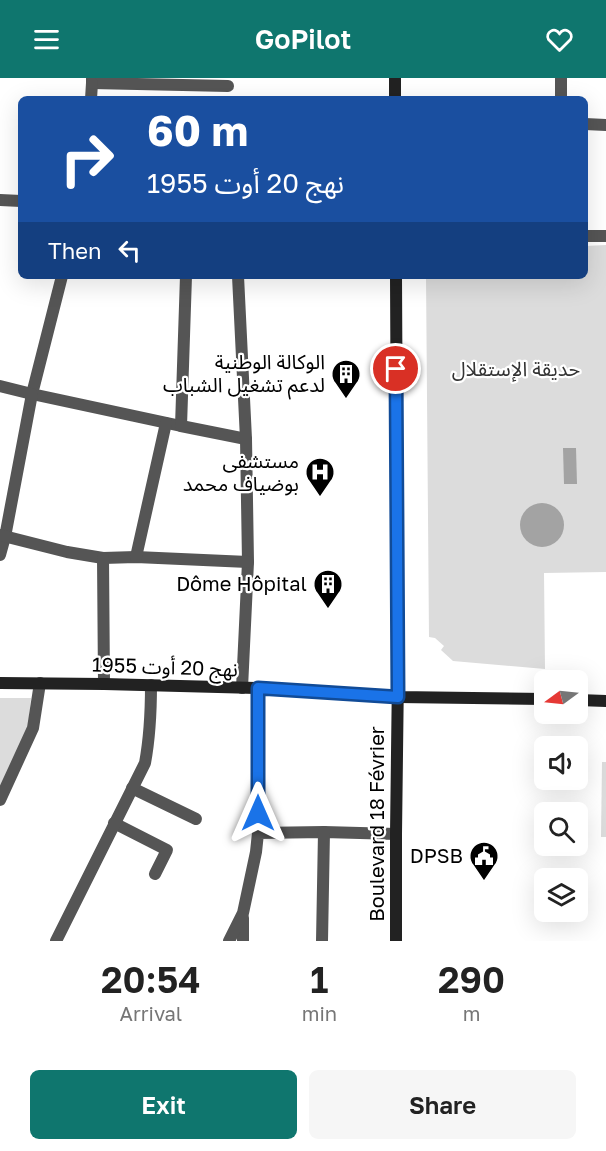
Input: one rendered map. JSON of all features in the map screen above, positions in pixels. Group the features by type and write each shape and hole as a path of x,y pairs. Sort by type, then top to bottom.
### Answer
{"main road":[{"path":"394,78 395,96"},
{"name":"Boulevard 18 Février","path":"396,279 398,697 396,941"},
{"name":"نهج 20 أوت 1955","path":"0,683 258,688 398,697 534,699"},
{"path":"588,700 606,701"}],"street":[{"path":"561,78 561,96"},
{"path":"91,96 92,80 229,88"},
{"path":"588,124 606,125"},
{"path":"0,200 18,201"},
{"path":"588,236 606,236"},
{"path":"0,555 32,394 61,279"},
{"path":"181,426 186,279"},
{"path":"238,279 246,439 248,562 242,688"},
{"path":"0,386 246,439"},
{"path":"136,557 166,423"},
{"path":"2,536 103,558 136,557 248,562"},
{"path":"103,558 104,684"},
{"path":"0,800 33,728 40,683"},
{"path":"56,941 145,763 150,737 151,685"},
{"path":"243,941 243,913 258,833 258,688"},
{"path":"132,789 196,819"},
{"path":"114,823 167,850 155,874"},
{"path":"322,941 324,832"},
{"path":"258,833 396,834"},
{"path":"229,941 243,913"}],"green space":[{"name":"حديقة الإستقلال","path":"606,245 606,572 544,573 545,669 453,661 441,650 444,646 435,638 429,637 426,279 588,279 588,246"},
{"path":"0,698 31,698 28,727 0,789"},
{"path":"602,762 606,762 606,837 601,837"}],"shaded area":[{"path":"563,448 576,448 577,484 564,484"},
{"path":"542,503 551,504 558,509 563,516 563,534 558,541 551,546 542,547 533,546 526,541 521,534 520,525 521,516 526,509 533,504"}],"place":[{"name":"الوكالة الوطنية لدعم تشغيل الشباب","path":"346,400"},
{"name":"مستشفى بوضياف محمد","path":"320,498"},
{"name":"Dôme Hôpital","path":"328,610"},
{"name":"DPSB","path":"484,882"}],"route":[{"path":"258,813 258,688 398,697 396,369"}]}
